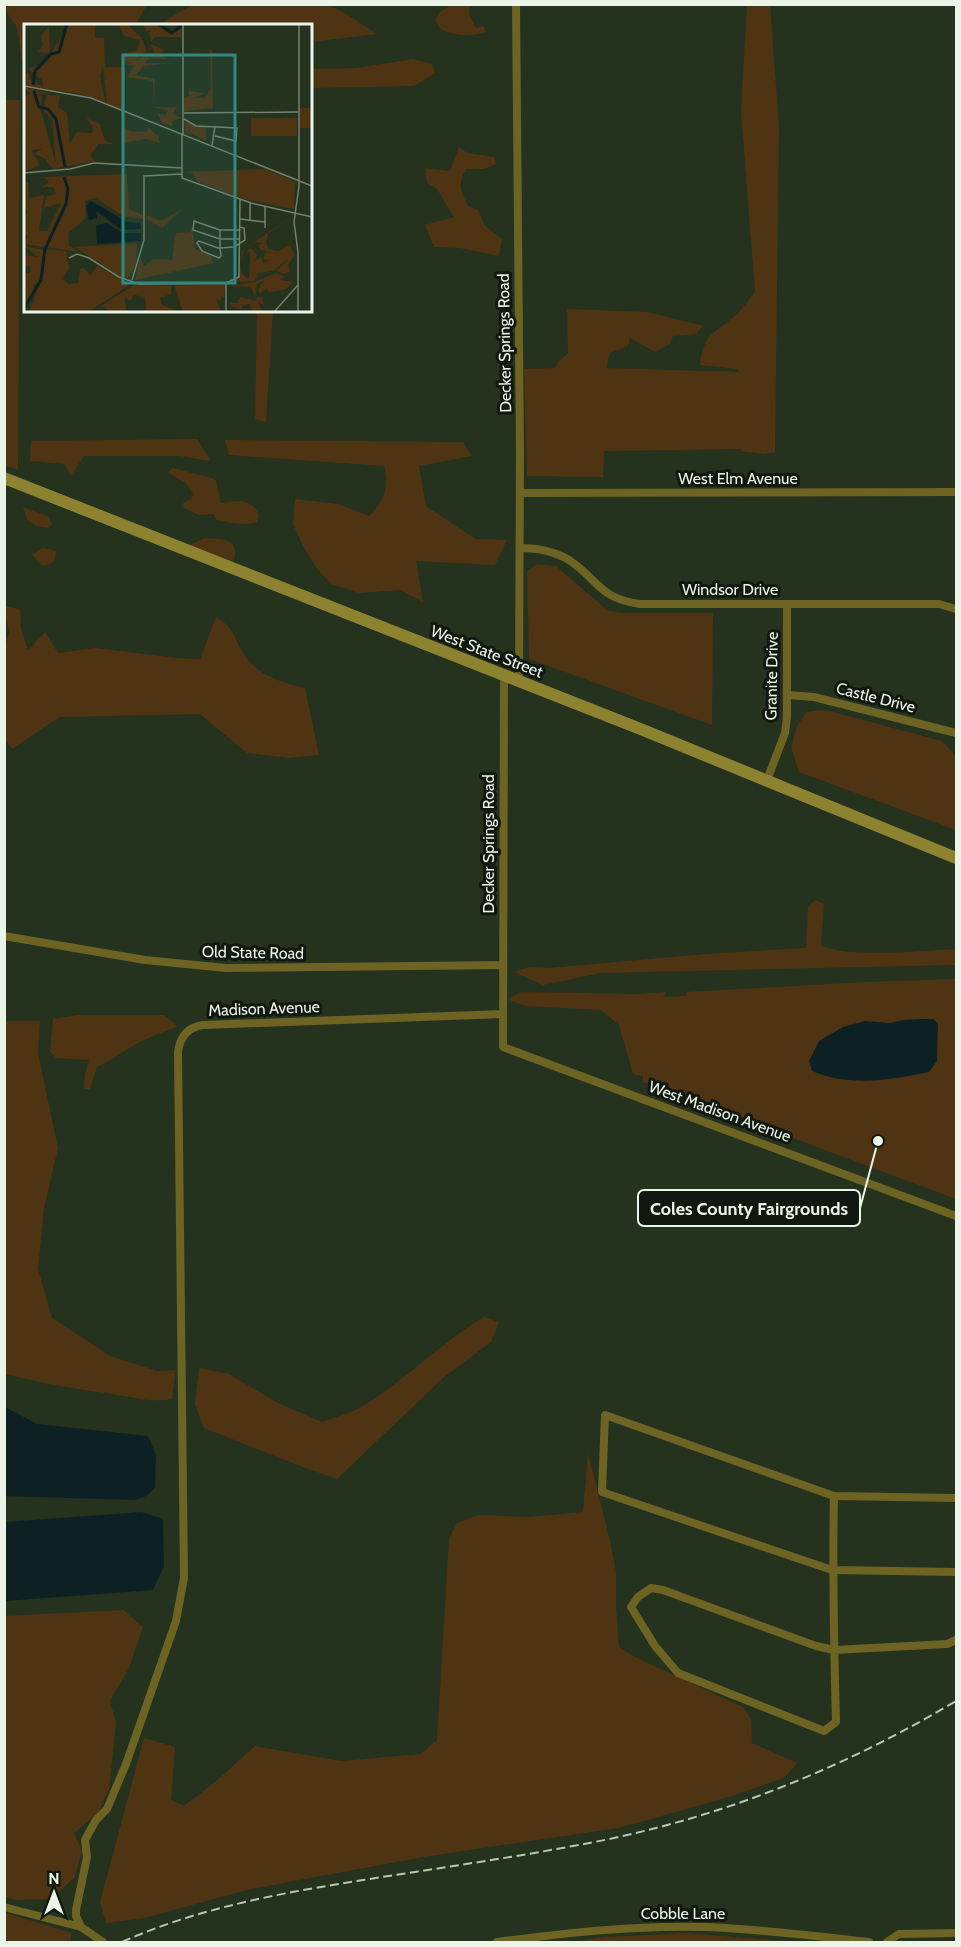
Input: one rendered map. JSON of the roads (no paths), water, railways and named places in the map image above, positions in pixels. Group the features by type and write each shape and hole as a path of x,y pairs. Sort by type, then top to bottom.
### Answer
{"street":[{"name":"Decker Springs Road","path":"516,4 520,493 519,681"},
{"name":"West State Street","path":"4,478 504,675 957,858"},
{"name":"West Elm Avenue","path":"520,493 957,492"},
{"name":"Windsor Drive","path":"520,548 545,550 567,559 605,593 627,602 645,604 939,604 957,609"},
{"name":"Granite Drive","path":"767,780 785,733 787,604"},
{"name":"Decker Springs Road","path":"503,1014 504,675"},
{"name":"Castle Drive","path":"787,695 814,697 957,733"},
{"name":"Old State Road","path":"4,936 145,960 226,968 503,965"},
{"name":"Madison Avenue","path":"81,1927 75,1916 87,1857 85,1840 96,1820 107,1809 126,1764 176,1621 184,1578 178,1052 182,1037 192,1028 203,1025 503,1014"},
{"name":"West Madison Avenue","path":"503,1014 503,1047 957,1216"},
{"path":"957,1498 834,1496 605,1414 602,1492 832,1570 957,1572"},
{"path":"834,1496 832,1570 834,1650 836,1722 824,1731 678,1673 655,1646 631,1607 651,1588 663,1590 816,1646 834,1650 947,1644 957,1640"},
{"path":"4,1907 81,1927 103,1942"},
{"name":"Cobble Lane","path":"497,1942 579,1932 664,1927 752,1930 869,1942"},
{"path":"886,1942 893,1936 905,1933 957,1933"}],"water":[{"path":"933,1019 938,1023 937,1061 929,1072 885,1079 855,1080 826,1076 812,1071 809,1061 819,1041 843,1027 865,1021 890,1023"},
{"path":"5,1407 37,1424 148,1436 156,1455 155,1488 146,1496 136,1500 5,1496"},
{"path":"142,1512 163,1519 164,1566 153,1590 5,1601 5,1522"}],"railway":[{"path":"122,1942 180,1920 271,1896 573,1846 674,1823 723,1808 819,1772 911,1727 956,1701"}],"place":[{"name":"Coles County Fairgrounds","path":"878,1141"}]}
